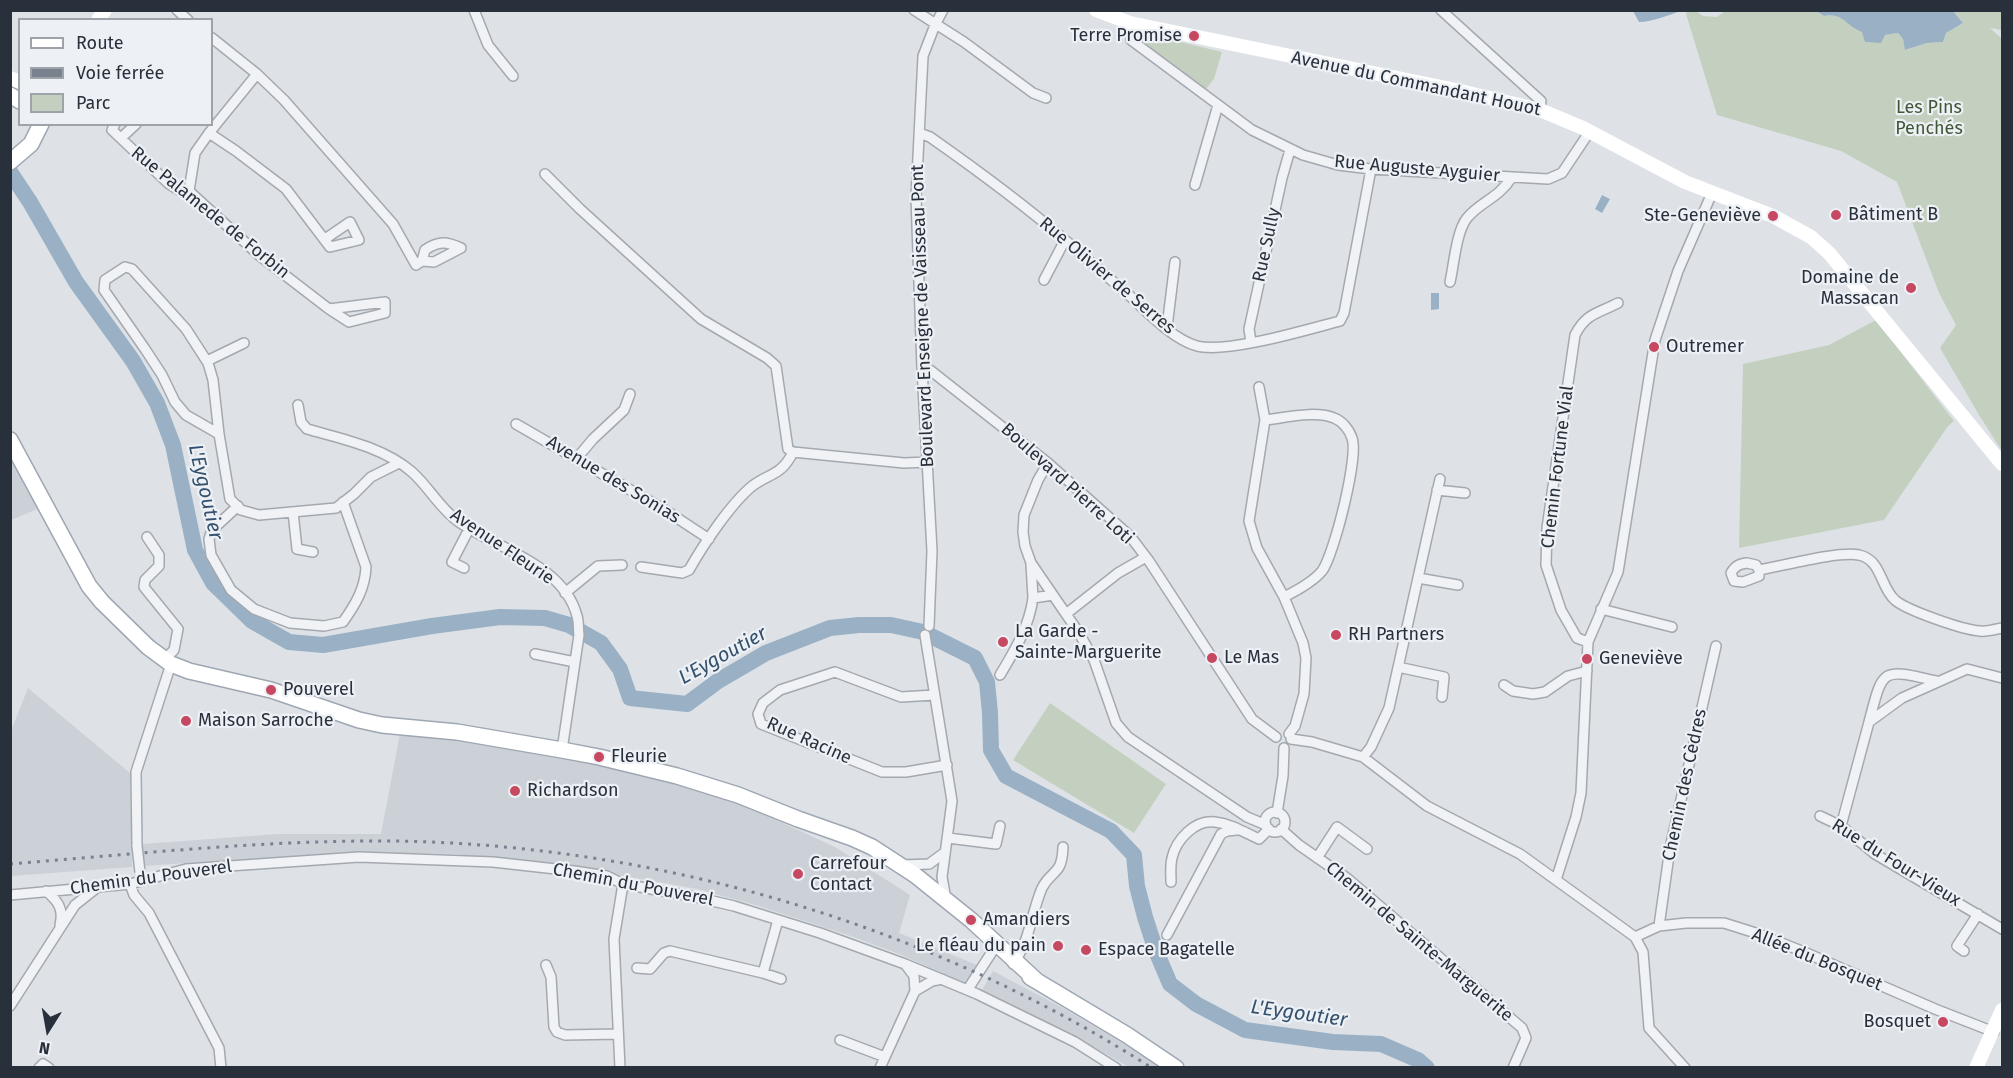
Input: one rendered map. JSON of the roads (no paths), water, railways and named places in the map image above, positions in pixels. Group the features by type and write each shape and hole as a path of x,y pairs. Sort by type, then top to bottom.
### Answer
{"main road":[{"name":"Avenue du Commandant Houot","path":"1096,10 1130,22 1456,90 1540,110 1590,131 1654,167 1773,216 1811,237 1828,253 2002,464"},
{"path":"10,84 17,97"},
{"path":"18,156 30,126"},
{"path":"18,156 40,126"},
{"path":"10,440 89,586 140,639 168,662 201,674 271,690 359,720 382,725 457,732 562,750 708,785 738,795 798,819 916,877 946,900 995,948"},
{"path":"916,877 995,948 1038,982 1127,1035 1176,1068"},
{"path":"1976,1068 2002,1010"}],"street":[{"path":"474,10 488,45 513,76"},
{"path":"914,10 964,42 1033,93 1046,98"},
{"name":"Boulevard Enseigne de Vaisseau Pont","path":"943,10 923,56 916,196 932,550 927,630 934,695 952,801 942,877 946,900"},
{"path":"1442,10 1541,101 1540,110"},
{"name":"Rue Auguste Ayguier","path":"1130,22 1131,40 1252,130 1290,150 1324,162 1371,169 1548,178 1562,173 1590,131"},
{"path":"213,39 257,74 284,100 393,224 419,263"},
{"path":"189,191 195,153 257,74"},
{"path":"1195,185 1218,105"},
{"path":"114,126 112,130 121,138 134,126"},
{"name":"Rue Olivier de Serres","path":"919,133 930,137 999,186 1065,240 1142,309 1186,342 1212,348 1251,342 1340,321 1344,313 1371,169"},
{"path":"208,134 236,151 286,189 325,239"},
{"name":"Rue Palamede de Forbin","path":"121,138 169,184 182,192 189,191 260,256 329,309 349,322 385,313 385,302 329,309"},
{"name":"Rue Sully","path":"1251,342 1252,318 1290,150"},
{"path":"545,174 580,209 701,319 767,358 776,366 788,449 793,452 904,463 928,462"},
{"path":"1450,282 1461,229 1467,218 1504,190 1512,177"},
{"path":"1556,880 1576,817 1581,793 1588,642 1601,609 1614,586 1618,572 1655,340 1678,271 1712,192"},
{"path":"1044,280 1065,240"},
{"path":"1167,327 1175,262"},
{"path":"219,434 186,416 175,402 162,375 104,290 105,280 125,267 132,269 186,329 207,361 213,380 230,498 238,507 259,516 336,508 371,477 399,464"},
{"name":"Chemin Fortune Vial","path":"1588,642 1577,638 1561,610 1546,565 1547,528 1575,335 1582,322 1618,303"},
{"path":"207,361 244,343"},
{"name":"Boulevard Pierre Loti","path":"922,368 930,370 1048,463 1130,536 1252,719 1276,737"},
{"path":"1259,387 1265,420 1249,521 1257,548 1284,597 1304,643 1306,658 1304,694 1289,745 1284,748"},
{"path":"578,458 593,439 624,410 630,394"},
{"name":"Avenue Fleurie","path":"298,405 302,422 307,429 368,447 399,464 411,472 451,516 469,529 530,562 550,576 566,593 578,617 579,635 562,750"},
{"path":"1265,420 1310,415 1333,417 1345,426 1353,439 1346,497 1335,544 1322,571 1296,591 1284,597"},
{"name":"Avenue des Sonias","path":"516,424 578,458 710,539"},
{"path":"641,567 682,573 689,570 738,501 752,486 775,474 788,463 793,452"},
{"path":"1048,463 1038,480 1024,515 1025,546 1031,563 1094,660 1113,715 1122,732 1246,817 1275,832 1281,830 1284,825 1284,819 1277,813"},
{"path":"1363,757 1371,747 1389,708 1440,479"},
{"path":"1437,490 1465,493"},
{"path":"238,507 212,530 209,539 211,555 231,590 254,609 290,623 324,626 343,622 357,602 365,578 366,567 343,502"},
{"path":"293,512 297,549 313,552"},
{"path":"464,568 452,562 469,529"},
{"path":"141,876 137,846 135,772 168,662 174,650 178,629 144,587 145,580 159,566 159,555 147,537"},
{"path":"1760,570 1845,554 1860,555 1871,560 1893,598 1907,609 1980,631 2002,628"},
{"path":"1066,614 1118,573 1146,557"},
{"path":"1000,675 1031,613 1033,598 1031,563"},
{"path":"566,593 598,566 622,565"},
{"path":"1418,578 1458,585"},
{"path":"1033,598 1053,595"},
{"path":"1601,609 1672,627"},
{"name":"Chemin des Cèdres","path":"1659,926 1670,848 1716,645"},
{"path":"535,654 575,662"},
{"path":"1398,667 1444,677 1442,697"},
{"path":"1869,722 1902,698 1967,669 2002,678"},
{"path":"1504,685 1513,691 1533,694 1545,692 1568,676 1587,671"},
{"name":"Rue Racine","path":"934,695 901,697 835,672 780,690 763,703 758,714 761,724 882,772 906,772 947,765"},
{"path":"1840,826 1878,688 1883,679 1892,673 1902,673 1936,681"},
{"path":"1284,748 1276,744 1276,737 1282,732 1290,737 1363,757 1427,806 1520,854 1635,937 1643,952 1649,1028 1685,1068"},
{"path":"1277,813 1283,776 1284,748"},
{"path":"1171,882 1172,858 1179,843 1190,829 1201,823 1213,821 1243,830 1259,839 1268,827 1268,816 1277,813"},
{"name":"Rue du Four-Vieux","path":"1820,816 1840,826 1875,854 2002,929"},
{"path":"948,838 996,844 1000,826"},
{"path":"1317,858 1337,827 1367,849"},
{"path":"1167,936 1221,834 1227,831 1243,830"},
{"name":"Chemin de Sainte-Marguerite","path":"1281,830 1299,846 1348,879 1522,1028 1526,1038 1513,1068"},
{"path":"1014,963 1025,945 1043,887 1060,868 1063,847"},
{"path":"942,877 936,883 916,877 944,853"},
{"name":"Chemin du Pouverel","path":"10,895 130,884 141,876 186,869 359,857 493,862 607,876 622,884 734,906 905,964 942,978 1075,1042 1116,1068"},
{"path":"130,884 134,895 150,913 219,1048 221,1068"},
{"path":"620,1068 614,939 622,884"},
{"path":"10,1006 75,905 99,886"},
{"path":"72,889 77,900 75,905"},
{"path":"59,927 72,889"},
{"path":"46,891 58,902 62,913"},
{"path":"1964,951 1957,946 1978,914"},
{"path":"763,973 778,920"},
{"name":"Allée du Bosquet","path":"1635,937 1659,926 1686,923 1724,924 1758,934 1994,1032"},
{"path":"968,990 995,948"},
{"path":"637,968 650,969 664,953 670,951 781,979"},
{"path":"880,1068 915,991 914,976 905,964"},
{"path":"546,965 551,977 554,1027 557,1032 565,1035 618,1034"},
{"path":"915,991 942,978"},
{"path":"840,1040 885,1057"},
{"path":"39,1068 43,1064 49,1068"}],"water":[{"path":"1633,11 1681,11 1655,20 1639,22"},
{"path":"1816,11 1953,11 1963,23 1946,33 1943,42 1927,43 1905,50 1903,39 1898,33 1885,35 1881,43 1865,42 1862,32 1841,18 1831,15 1824,16"},
{"path":"1602,195 1610,199 1602,213 1595,209"},
{"path":"1431,293 1439,293 1439,309 1431,310"}],"waterway":[{"name":"L'Eygoutier","path":"10,172 76,282 133,361 157,403 173,445 195,550 213,583 252,621 289,642 323,645 500,617 545,618 569,625 601,643 620,669 630,698 687,704 718,681 766,653 830,628 891,625 923,632 975,658 987,682 991,750 1006,776 1111,831 1134,855 1137,886 1145,917 1170,984 1196,1004 1245,1030 1333,1042 1381,1044 1418,1060 1427,1068"}],"railway":[{"path":"10,864 201,848 343,841 491,846 591,858 690,876 787,902 883,934 976,973 1066,1017 1152,1068"}],"place":[{"name":"Terre Promise","path":"1194,36"},
{"name":"Bâtiment B","path":"1836,215"},
{"name":"Ste-Geneviève","path":"1773,216"},
{"name":"Domaine de Massacan","path":"1911,288"},
{"name":"Outremer","path":"1654,347"},
{"name":"RH Partners","path":"1336,635"},
{"name":"La Garde - Sainte-Marguerite","path":"1003,642"},
{"name":"Le Mas","path":"1212,658"},
{"name":"Geneviève","path":"1587,659"},
{"name":"Pouverel","path":"271,690"},
{"name":"Maison Sarroche","path":"186,721"},
{"name":"Fleurie","path":"599,757"},
{"name":"Richardson","path":"515,791"},
{"name":"Carrefour Contact","path":"798,874"},
{"name":"Amandiers","path":"971,920"},
{"name":"Le fléau du pain","path":"1058,946"},
{"name":"Espace Bagatelle","path":"1086,950"},
{"name":"Bosquet","path":"1943,1022"}],"park label":[{"name":"Les Pins Penchés","path":"1929,118"}]}
